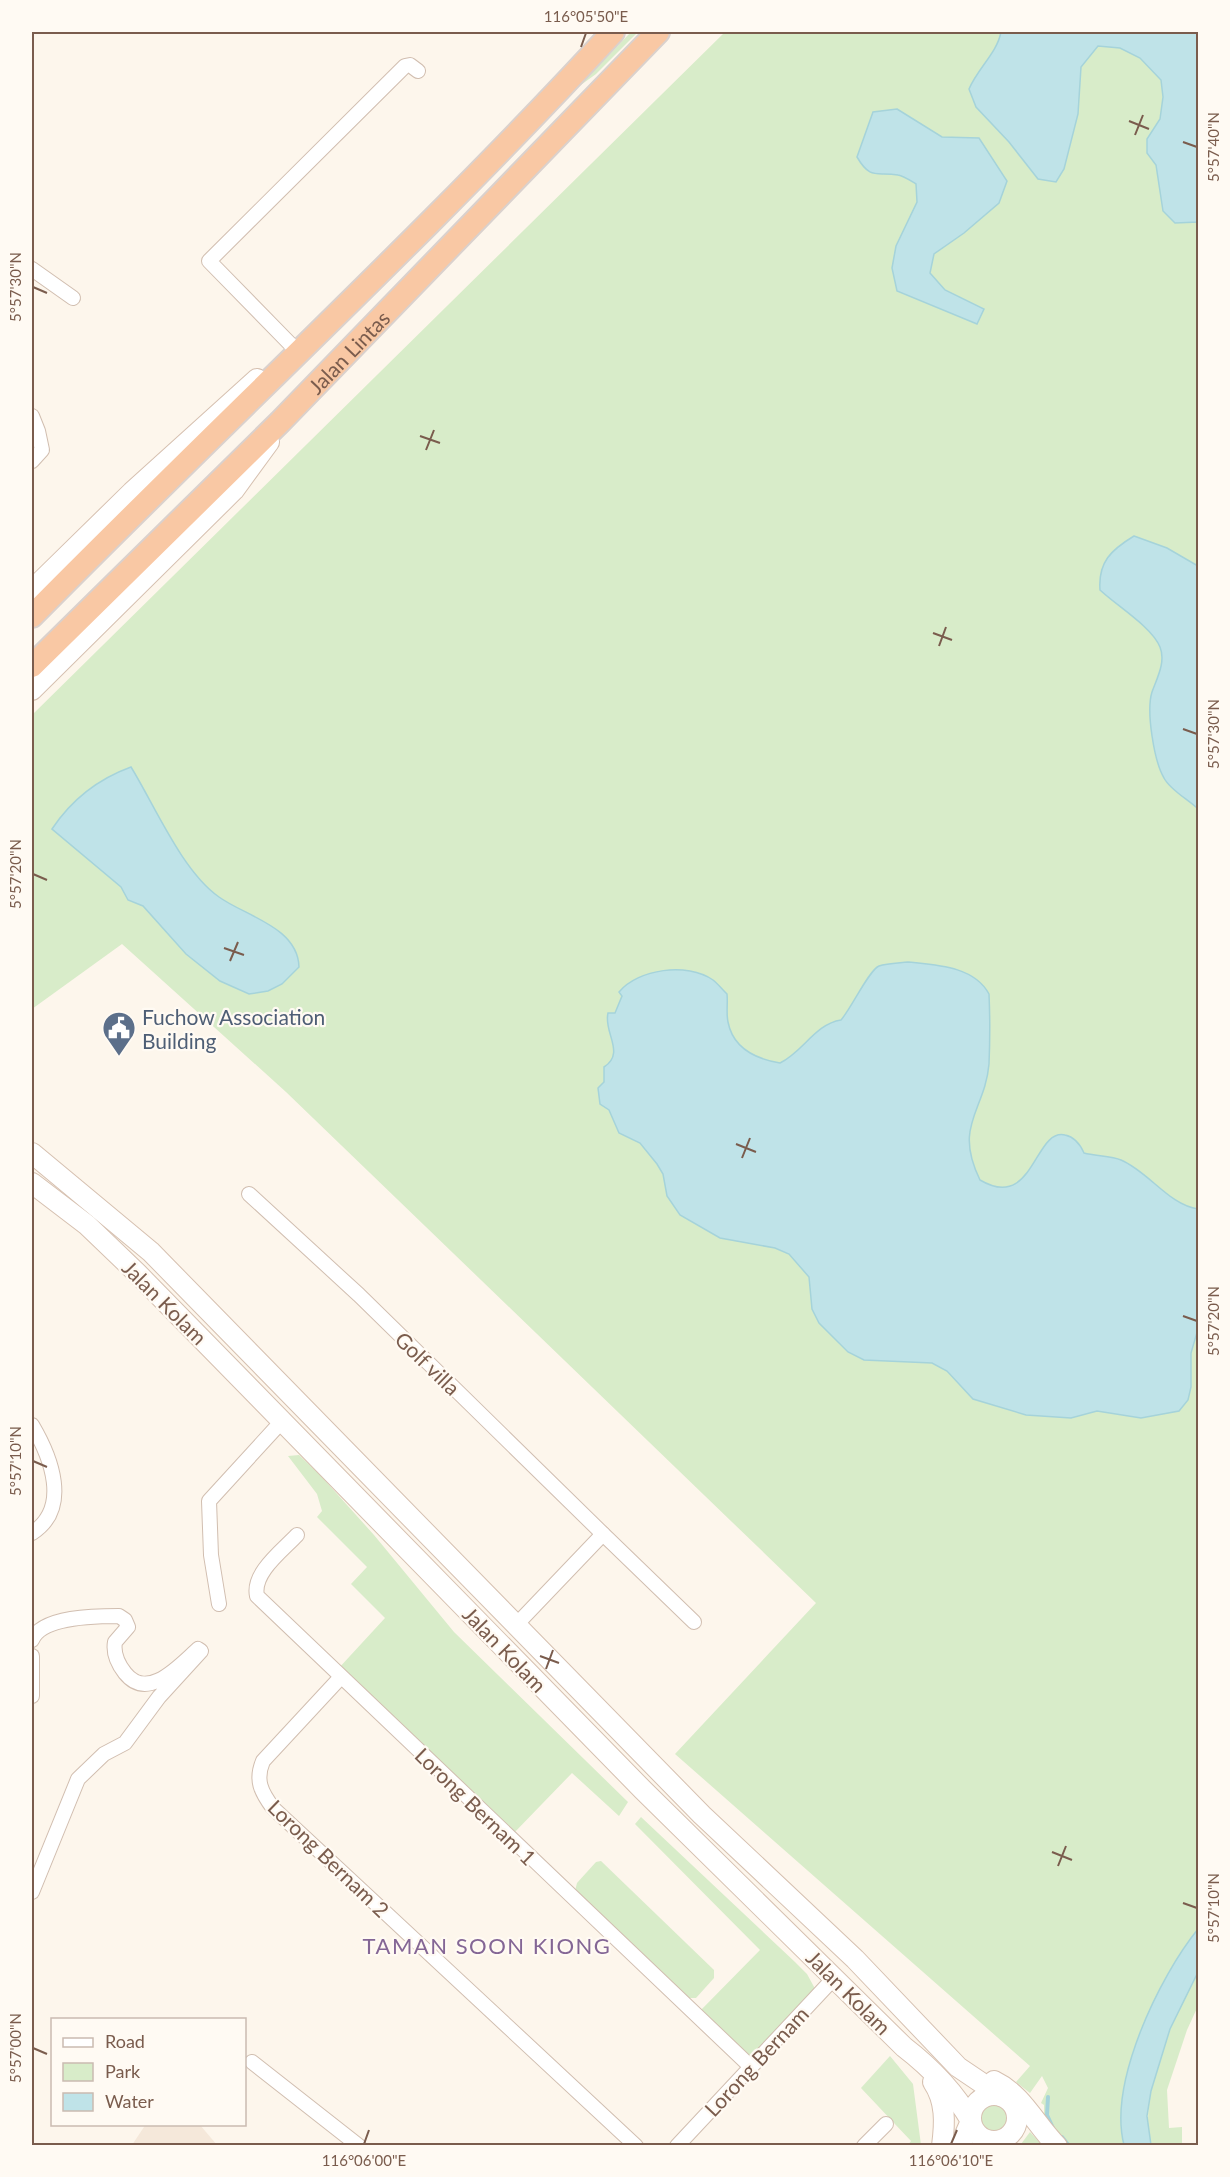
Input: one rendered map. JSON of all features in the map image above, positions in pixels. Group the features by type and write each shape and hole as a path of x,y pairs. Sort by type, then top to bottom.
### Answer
{"highway":[{"name":"Jalan Lintas","path":"32,616 295,355 613,32"},
{"name":"Jalan Lintas","path":"32,666 280,422 658,32"},
{"path":"567,81 569,92 577,98 585,98 621,69"}],"main road":[{"name":"Jalan Lintas","path":"32,590 123,500 260,376 295,355"},
{"path":"32,690 234,490 280,422"},
{"name":"Jalan Kolam","path":"32,1153 151,1252 702,1815 855,1959 958,2067 1000,2096"},
{"name":"Jalan Kolam","path":"32,1183 87,1226 283,1420 643,1790 904,2047 926,2064 964,2109 971,2121"},
{"path":"443,1586 438,1564 446,1554"},
{"path":"904,2047 939,2092 945,2120 942,2145"},
{"name":"Jalan Kolam","path":"945,2053 1004,2086 1022,2101 1045,2134 1057,2145"},
{"path":"960,2145 976,2103 987,2096 1000,2096 1012,2103 1018,2115 1047,2145"},
{"path":"971,2121 977,2134 997,2144 1012,2133 1018,2115"}],"street":[{"path":"295,355 209,261 405,66 410,65 418,71"},
{"path":"32,269 73,298"},
{"path":"32,416 42,450 32,461"},
{"name":"Golf villa","path":"249,1194 359,1295 694,1622"},
{"path":"219,1604 211,1555 208,1501 283,1420"},
{"path":"32,1425 42,1442 55,1493 53,1512 41,1527 32,1533"},
{"path":"517,1624 603,1534"},
{"name":"Lorong Bernam 1","path":"297,1535 261,1574 256,1586 257,1596 340,1678 751,2067"},
{"path":"32,1640 36,1632 74,1617 119,1616 125,1620 128,1627 115,1642 117,1659 130,1679 143,1684 158,1682 198,1649 201,1651 159,1697 126,1743 104,1755 78,1779 32,1892"},
{"path":"32,1656 32,1696"},
{"name":"Lorong Bernam 2","path":"340,1678 263,1761 258,1778 264,1795 273,1808 636,2145"},
{"name":"Lorong Bernam","path":"677,2145 835,1977"},
{"path":"252,2062 359,2145"},
{"path":"864,2145 886,2124"}],"shaded area":[{"path":"145,2126 201,2126 217,2145 132,2145"}],"green space":[{"path":"631,32 638,32 596,74 578,87"},
{"path":"725,32 1198,32 1198,1929 1168,1974 1141,2032 1124,2092 1121,2120 1124,2145 1067,2145 1050,2127 1044,2116 1044,2105 1041,2103 1048,2088 1042,2076 1030,2093 1016,2082 1030,2066 675,1754 816,1603 286,1092 122,944 32,1009 32,715"},
{"path":"299,1455 374,1535 454,1632 628,1802 619,1816 572,1773 512,1835 338,1669 385,1618 351,1584 367,1567 317,1517 322,1511 317,1494 288,1456"},
{"path":"641,1817 807,1974 819,1996 756,2057 745,2054 700,2011 760,1950 635,1824"},
{"path":"601,1861 714,1970 714,1978 696,1998 689,1998 575,1891 577,1883 596,1862"},
{"path":"1198,1972 1198,2006 1187,2030 1167,2090 1169,2128 1182,2127 1182,2145 1151,2146 1148,2124 1153,2078 1167,2033"},
{"path":"890,2056 913,2084 921,2145 908,2145 911,2141 861,2088"},
{"path":"993,2100 1005,2106 1011,2118 1005,2130 993,2136 981,2130 975,2118 981,2106"},
{"path":"1030,2132 1042,2145 1021,2144"}],"water":[{"path":"1001,32 1198,32 1198,222 1175,223 1163,211 1156,165 1147,153 1147,139 1160,119 1163,97 1161,80 1140,58 1120,48 1098,46 1081,67 1078,114 1064,169 1056,182 1038,179 1009,142 976,107 969,89 996,47"},
{"path":"897,109 942,137 979,138 1007,181 999,203 964,233 934,254 930,273 945,290 984,309 977,324 897,291 892,268 896,246 917,202 916,184 900,176 875,174 866,169 857,157 873,112"},
{"path":"1134,536 1167,548 1198,566 1198,809 1167,782 1160,770 1154,748 1150,700 1161,664 1160,647 1142,624 1100,590 1104,564 1119,546"},
{"path":"131,767 181,855 206,886 230,904 280,932 290,942 296,953 299,967 282,984 268,991 249,994 220,981 186,954 143,906 128,900 121,887 52,829 68,808 87,791"},
{"path":"908,962 942,966 964,972 982,985 989,994 989,1064 973,1119 969,1145 972,1161 980,1180 998,1187 1012,1185 1022,1178 1046,1144 1055,1136 1065,1135 1077,1141 1084,1153 1121,1160 1141,1172 1168,1195 1198,1209 1198,1329 1191,1353 1191,1387 1188,1400 1179,1411 1141,1418 1097,1411 1071,1418 1026,1415 973,1399 947,1371 932,1363 864,1360 848,1352 819,1323 812,1309 809,1277 789,1254 775,1248 720,1238 680,1215 667,1196 663,1174 657,1164 640,1143 619,1133 609,1110 600,1104 598,1088 604,1082 604,1067 610,1061 614,1049 608,1027 608,1013 615,1013 622,996 619,992 638,978 650,973 677,970 702,974 713,980 727,994 728,1022 735,1039 754,1055 780,1063 796,1052 816,1032 841,1020 875,969 886,964"},
{"path":"1198,1929 1198,1972 1170,2029 1151,2091 1147,2116 1151,2145 1124,2145 1121,2120 1123,2092 1140,2032 1168,1974"}],"waterway":[{"path":"1048,2097 1047,2115 1053,2128"},
{"path":"1062,2137 1069,2146"}],"place":[{"name":"Fuchow Association Building","path":"119,1057"}],"district":[{"name":"TAMAN SOON KIONG","path":"487,1945"}]}
